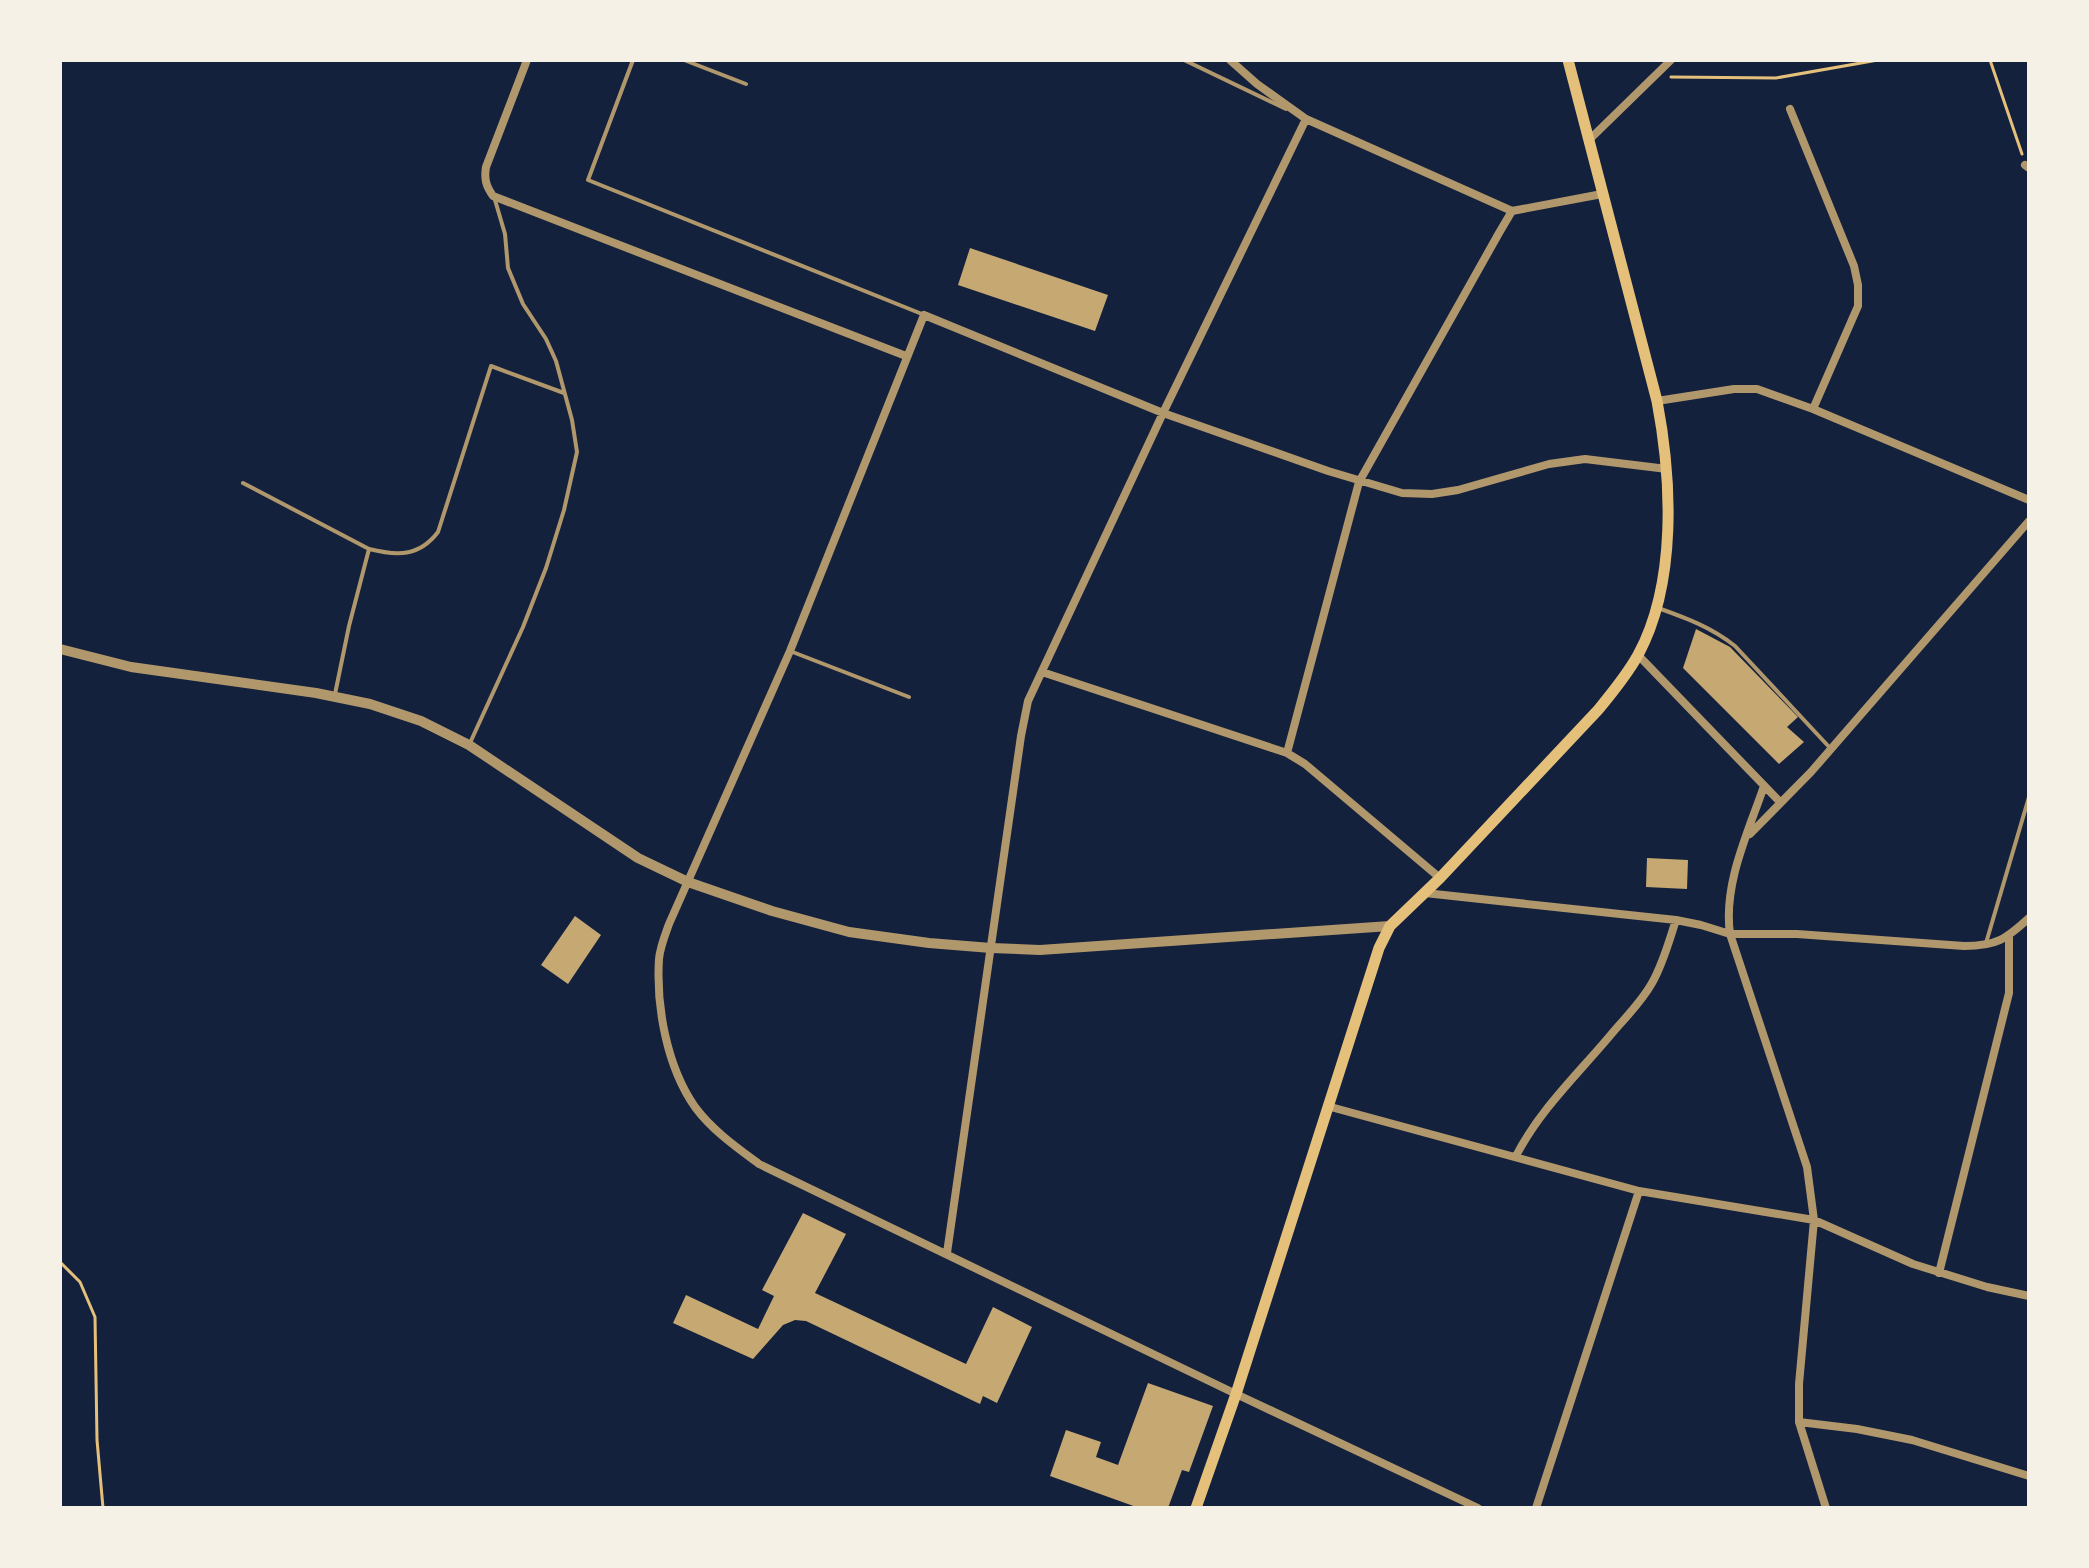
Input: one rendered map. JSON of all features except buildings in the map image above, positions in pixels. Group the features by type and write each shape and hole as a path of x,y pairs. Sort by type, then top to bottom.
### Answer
{"main road":[{"path":"1196,1508 1236,1394 1370,973 1390,926 1440,878 1598,710 1638,655 1656,608 1666,542 1664,435 1568,60"}],"street":[{"path":"527,60 486,167 484,178 493,196 906,356"},
{"path":"1230,60 1257,84 1306,119 1512,211 1602,194"},
{"path":"1589,140 1671,60"},
{"path":"1790,109 1854,266 1858,285 1858,306 1813,409"},
{"path":"947,1253 1028,701 1306,119"},
{"path":"1287,753 1359,482 1512,211"},
{"path":"1478,1508 759,1164 725,1139 695,1106 673,1064 659,991 659,957 669,924 790,651 924,315 1163,413 1359,482 1402,493 1432,494 1458,490 1549,464 1585,459 1667,469"},
{"path":"1657,401 1734,389 1757,389 1813,409 2029,500"},
{"path":"1746,838 1831,749 2029,521"},
{"path":"60,649 131,667 370,704 421,721 469,745 638,858 688,882 772,911 849,932 929,943 1040,950 1390,926"},
{"path":"1638,655 1780,802"},
{"path":"1042,672 1287,753 1305,764 1440,878"},
{"path":"1764,786 1729,891 1727,913 1730,934 1807,1167 1814,1220 1799,1384 1799,1422 1826,1508"},
{"path":"1425,893 1676,920 1730,934 1797,934 1985,946 2009,936 2029,918"},
{"path":"1516,1156 1528,1132 1652,984 1676,920"},
{"path":"1939,1273 2009,993 2009,936"},
{"path":"1327,1106 1639,1191 1814,1220 1913,1264 2029,1296"},
{"path":"1536,1508 1639,1191"},
{"path":"1799,1422 1912,1440 2029,1476"}],"lane":[{"path":"633,60 588,180 924,315"},
{"path":"684,60 746,84"},
{"path":"1184,60 1306,119"},
{"path":"469,745 523,627 546,568 564,510 577,452 556,361 523,304 508,268 505,234 493,196"},
{"path":"243,483 369,549 391,554 413,551 428,545 438,532 491,366 564,393"},
{"path":"334,697 369,549"},
{"path":"1656,608 1701,624 1727,639 1831,749"},
{"path":"790,651 909,697"},
{"path":"1985,946 2029,797"}],"path":[{"path":"1654,76 1776,78 1878,60"},
{"path":"1990,60 2027,167"},
{"path":"60,1262 80,1282 95,1317 97,1440 103,1508"}]}
